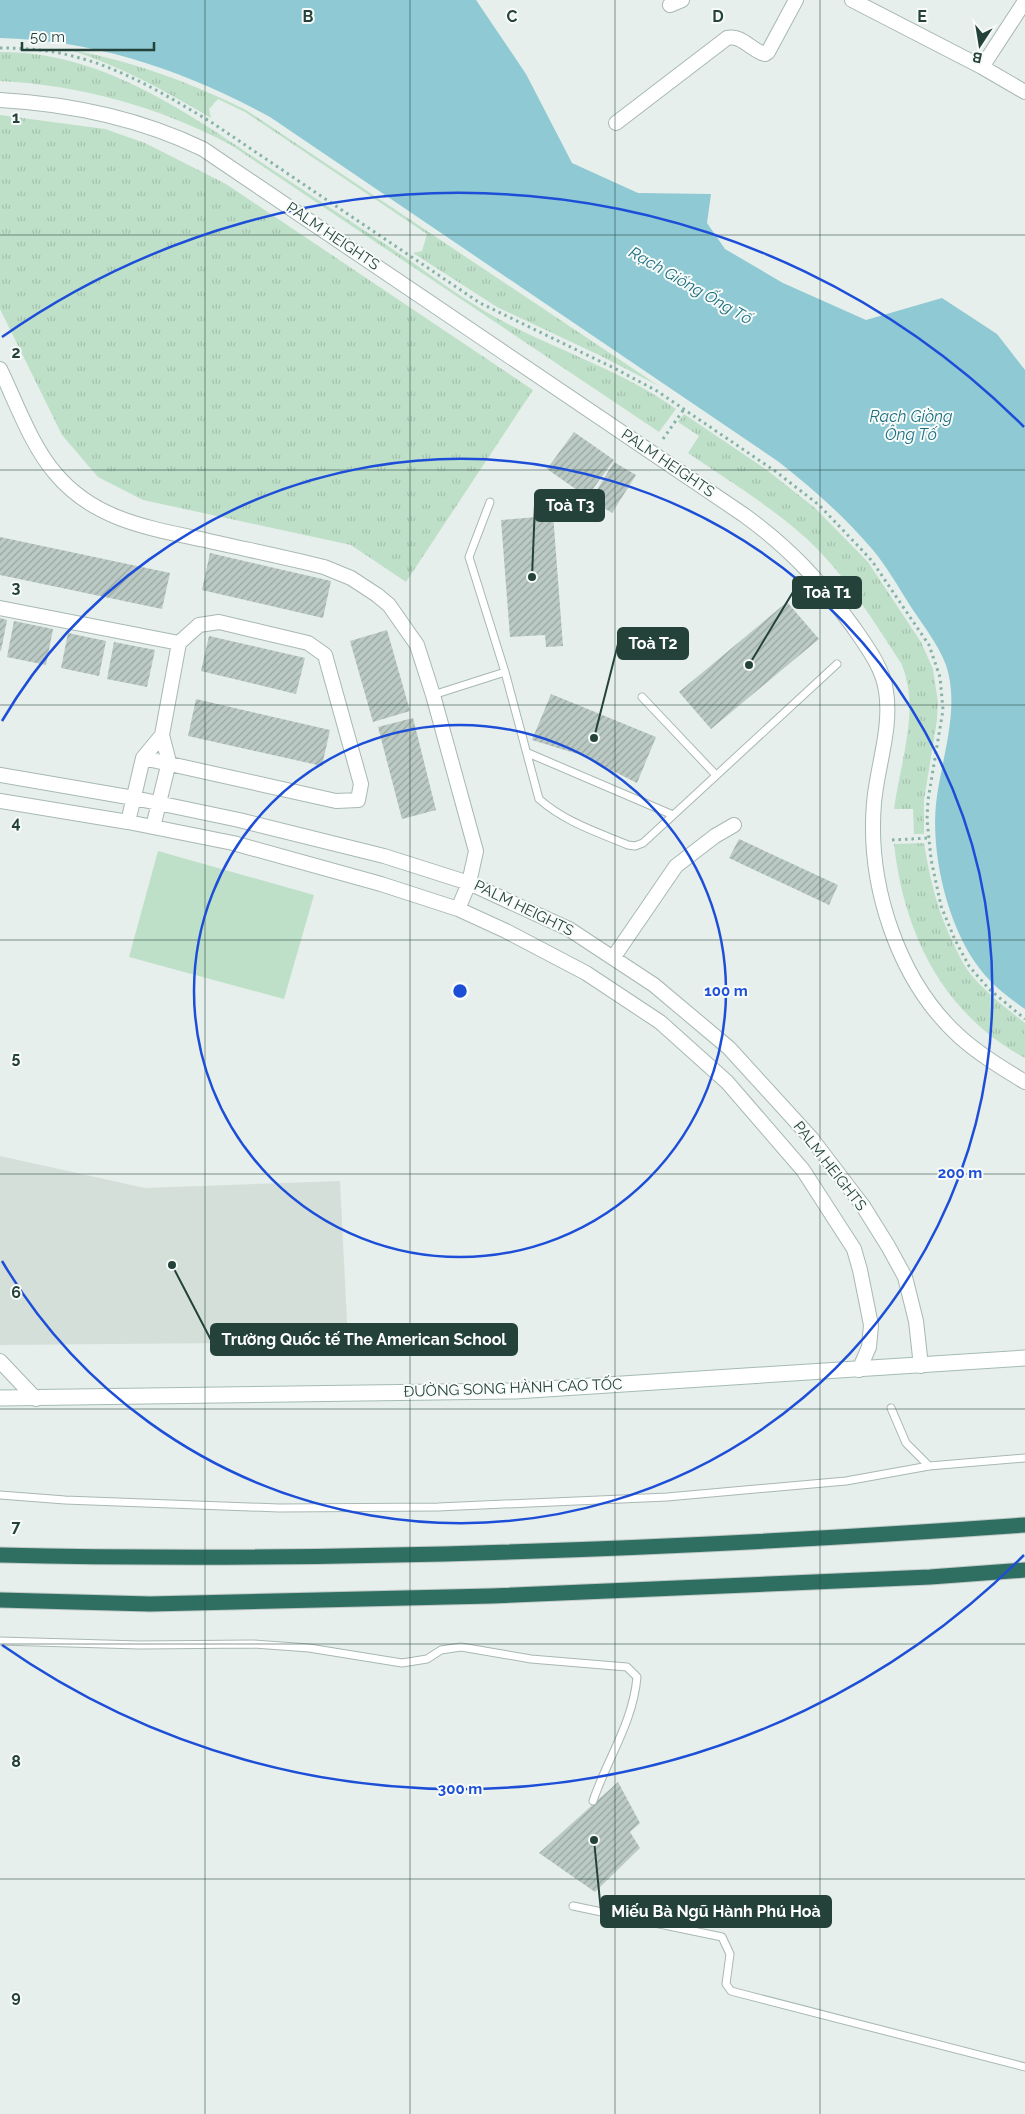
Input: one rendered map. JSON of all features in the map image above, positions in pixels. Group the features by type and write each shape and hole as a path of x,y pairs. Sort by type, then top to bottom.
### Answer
{"highway":[{"path":"0,1555 151,1558 490,1552 722,1543 1025,1525"},
{"path":"0,1600 150,1604 491,1596 930,1577 1025,1570"}],"main road":[{"name":"ĐƯỜNG SONG HÀNH CAO TỐC","path":"0,1398 515,1391 1025,1358"}],"street":[{"path":"616,123 727,38 732,37 739,40 760,53 768,52 796,0"},
{"path":"852,0 982,67 1025,92"},
{"path":"982,67 1025,1"},
{"name":"PALM HEIGHTS","path":"0,100 50,104 97,112 140,124 203,149 744,516 796,557 829,594 860,636 877,665 886,690 886,721 874,802 873,836 880,886 890,924 905,961 922,992 959,1036 992,1061 1025,1082"},
{"name":"PALM HEIGHTS","path":"0,369 45,459 60,479 78,496 106,514 124,521 324,567 352,578 389,605 417,645 433,695 476,851 469,883 569,929 654,985 729,1048 812,1139 857,1199 888,1246 905,1277 915,1313 921,1366"},
{"path":"0,608 179,643"},
{"path":"143,758 169,762 336,801 358,800 361,784 325,655 308,643 219,622 199,625 179,643 162,735 169,762 153,827"},
{"path":"128,822 143,758 162,735"},
{"path":"0,775 160,803 239,820 384,856 469,883 458,909"},
{"name":"PALM HEIGHTS","path":"0,801 128,822 232,843 381,884 458,909 506,931 586,973 660,1022 727,1082 802,1170 854,1249 871,1325 869,1347 859,1370"},
{"path":"613,958 676,866 715,836 734,825"},
{"path":"0,1361 36,1399"}],"lane":[{"path":"490,502 469,557 505,672 539,798 548,807 586,828 635,846 643,843 837,664"},
{"path":"433,695 505,672"},
{"path":"642,697 716,775"},
{"path":"528,753 673,815"},
{"path":"891,1408 906,1443 929,1466"},
{"path":"0,1495 65,1500 269,1508 438,1507 667,1497 846,1481 929,1466 1025,1458"},
{"path":"0,1641 140,1645 253,1644 309,1648 402,1663 426,1659 441,1650 462,1647 531,1659 627,1667 637,1677 636,1692 616,1751 600,1778 593,1801"},
{"path":"573,1906 722,1937 730,1954 726,1984 731,1991 1025,2067"}],"path":[{"path":"0,48 49,51 76,56 102,65 169,98 211,122 480,303 657,391 775,471 819,505 872,561 928,645 940,677 943,710 928,800 929,838 937,890 948,923 962,954 978,978 1025,1019"},
{"path":"663,439 684,409"},
{"path":"892,840 929,838"}],"shaded area":[{"path":"0,1156 145,1188 340,1181 348,1342 0,1345"}],"green space":[{"path":"71,50 139,66 203,90 246,110 659,386 601,356 497,307 413,253 422,251 427,234 245,112 218,99 209,109 211,118 143,80"},
{"path":"0,52 38,55 75,62 110,74 144,90 210,128 483,310 530,335 629,381 676,409 659,432 231,145 176,120 119,100 60,87 0,81"},
{"path":"0,115 105,129 145,143 226,184 533,390 406,582 351,545 143,500 98,477 62,435 0,309"},
{"path":"684,414 767,470 815,508 868,562 921,642 933,669 938,702 937,720 924,800 924,834 914,834 913,809 894,809 909,716 907,680 901,663 869,614 833,566 806,538 763,504 688,453 699,436 678,422"},
{"path":"924,843 935,896 955,947 973,977 991,995 1025,1023 1025,1058 996,1040 971,1019 950,995 932,968 918,940 907,909 899,877 894,844"},
{"path":"158,851 314,895 284,999 129,957"}],"water":[{"name":"Rạch Giồng Ông Tố","path":"0,0 476,0 526,74 572,163 638,193 711,194 707,223 725,249 783,283 866,320 942,298 997,334 1025,370 1025,1009 990,980 968,952 958,932 943,887 938,863 935,817 949,731 951,697 950,681 943,657 883,563 862,537 839,514 779,462 270,117 206,86 140,61 71,45 36,40 0,38"}],"building":[{"path":"574,432 614,460 587,497 547,469"},
{"path":"614,462 636,475 612,513 591,500"},
{"path":"552,501 563,646 546,647 545,635 510,637 501,520 536,517 535,502"},
{"path":"0,537 170,573 162,609 0,575"},
{"path":"210,553 331,581 323,618 202,590"},
{"path":"787,602 819,639 711,729 679,692"},
{"path":"0,618 7,620 1,651 0,650"},
{"path":"14,621 53,629 46,665 7,657"},
{"path":"387,630 410,711 373,722 350,641"},
{"path":"68,633 106,641 99,676 61,668"},
{"path":"209,636 305,658 296,694 201,671"},
{"path":"114,642 155,650 147,687 107,679"},
{"path":"551,694 656,737 637,783 581,755 532,740"},
{"path":"196,699 330,730 322,766 188,736"},
{"path":"413,718 436,810 402,819 378,727"},
{"path":"739,839 838,885 829,905 729,858"},
{"path":"618,1782 640,1823 630,1832 640,1848 595,1892 539,1853"}],"place":[{"name":"Toà T3","path":"532,577"},
{"name":"Toà T1","path":"749,665"},
{"name":"Toà T2","path":"594,738"},
{"name":"Trường Quốc tế The American School","path":"172,1265"},
{"name":"Miếu Bà Ngũ Hành Phú Hoà","path":"594,1840"}],"water label":[{"name":"Rạch Giống Ống Tố","path":"691,285"}]}
